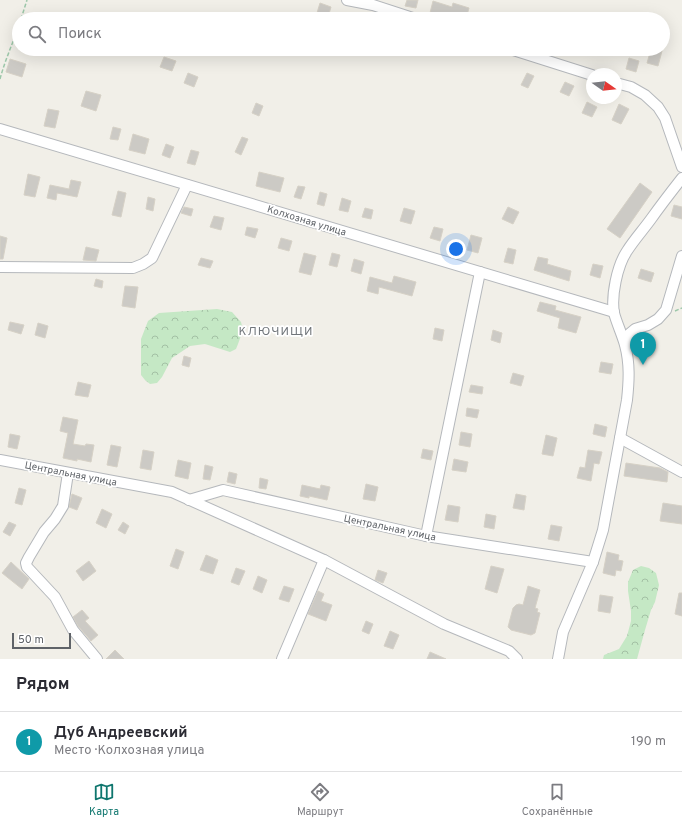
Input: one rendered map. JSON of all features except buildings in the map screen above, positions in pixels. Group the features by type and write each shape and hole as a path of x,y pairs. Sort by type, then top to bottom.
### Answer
{"street":[{"path":"347,0 393,12"},
{"path":"532,56 586,73"},
{"path":"622,84 645,95 658,107 665,118 682,167"},
{"name":"Колхозная улица","path":"0,129 614,312"},
{"path":"558,659 563,632 593,562 603,530 629,382 629,364 625,344 618,329 614,312 616,279 626,252 682,178"},
{"path":"0,267 133,268 143,264 152,258 187,185"},
{"path":"625,344 630,334 635,329 658,319 666,310 682,256"},
{"path":"426,536 480,272"},
{"path":"620,438 682,472"},
{"name":"Центральная улица","path":"0,460 172,492 324,560 444,624 509,651 518,659"},
{"path":"68,472 63,506 55,520 44,532 26,563 27,567 55,597 73,630 97,659"},
{"name":"Центральная улица","path":"189,500 223,490 426,536 593,562"},
{"path":"282,659 324,560"}],"path":[{"path":"23,12 27,0"},
{"path":"0,79 12,46"}],"green space":[{"path":"217,309 232,312 241,322 243,330 236,349 230,352 205,344 190,346 172,358 162,377 157,383 150,384 145,380 141,375 141,339 148,321 159,313"},
{"path":"641,566 649,568 656,573 659,585 637,659 603,659 604,655 619,649 627,636 631,621 628,582 633,570"}],"place":[{"name":"Дуб Андреевский","path":"643,365"}],"district":[{"name":"КЛЮЧИЩИ","path":"276,331"}]}
